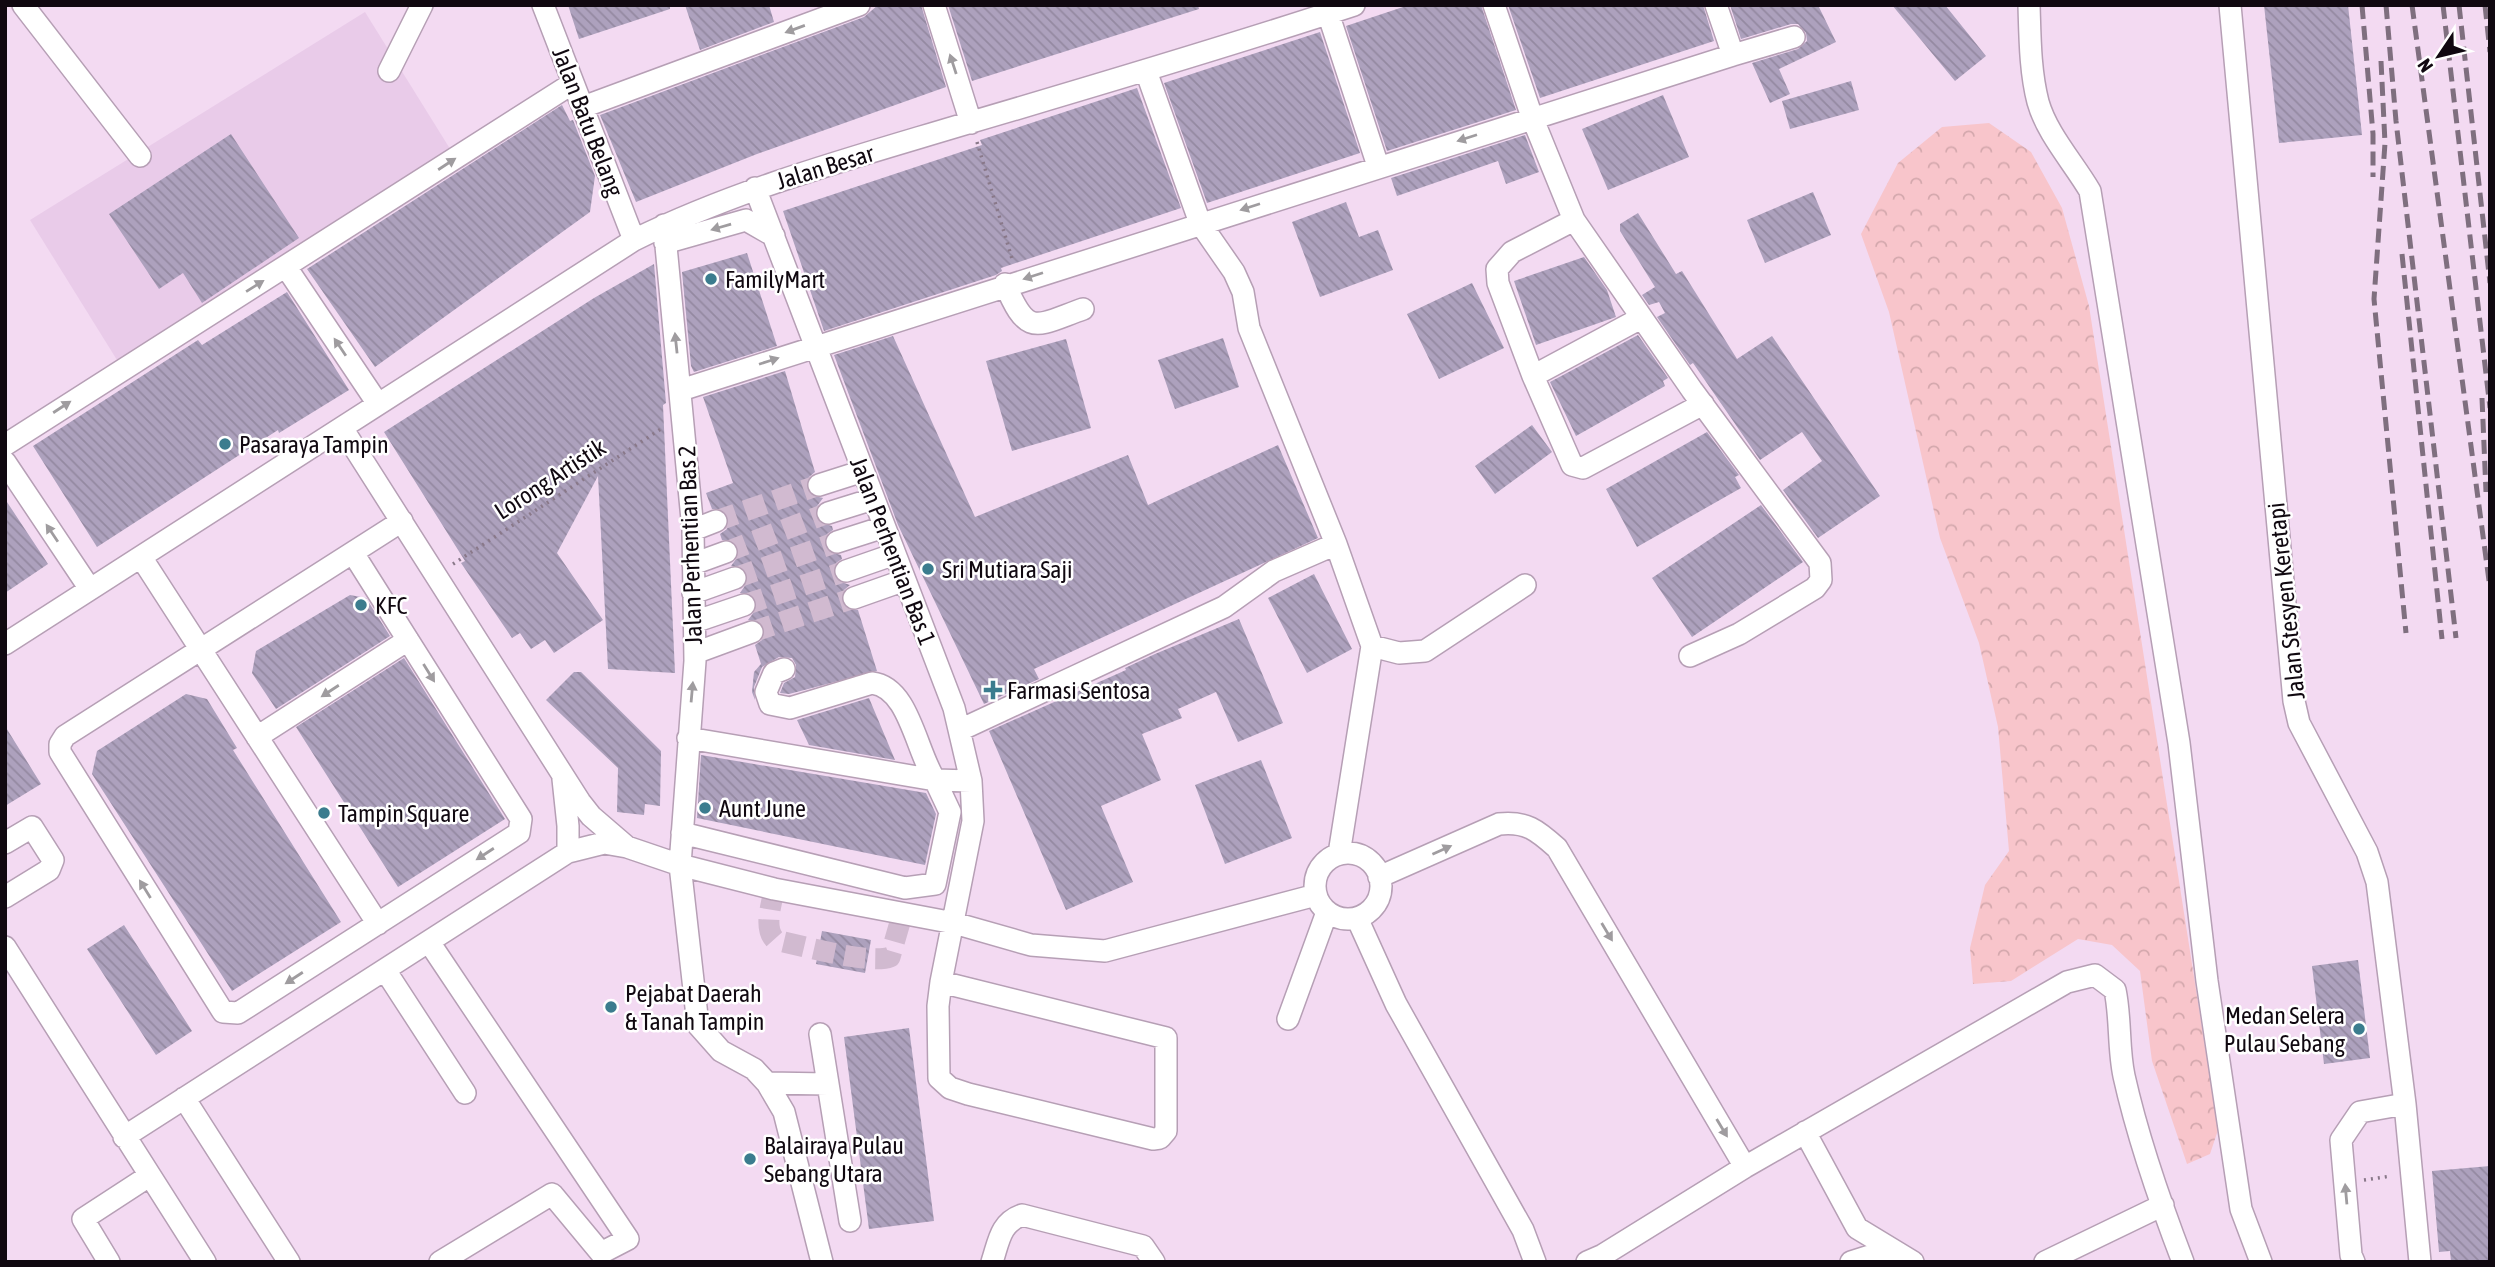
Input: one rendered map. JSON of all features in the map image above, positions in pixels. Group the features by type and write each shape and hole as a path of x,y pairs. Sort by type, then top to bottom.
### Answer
{"street":[{"path":"23,5 140,156"},
{"path":"389,71 422,5"},
{"name":"Jalan Batu Belang","path":"542,5 634,240"},
{"path":"583,107 859,5"},
{"path":"934,5 971,122"},
{"name":"Jalan Besar","path":"5,644 634,240 665,234 755,188 1146,71 1297,14 1328,13 1354,5"},
{"path":"1494,5 1532,117 1574,220 1703,404 1820,563 1821,580 1815,587 1738,634 1690,656"},
{"path":"1716,5 1733,55"},
{"path":"2029,5 2031,55 2039,103 2054,136 2090,191 2179,743 2207,981 2241,1209 2261,1262"},
{"name":"Jalan Stesyen Keretapi","path":"2230,5 2294,701 2299,723 2349,815 2378,881 2405,1104 2420,1262"},
{"path":"1328,13 1378,166"},
{"path":"681,390 1532,117 1794,37"},
{"path":"1146,71 1200,223 1234,272 1243,292 1249,328 1336,544 1372,646 1339,854"},
{"path":"90,589 6,447 573,83"},
{"name":"Jalan Perhentian Bas 1","path":"755,188 960,730 971,781 973,821 941,982 938,1006 939,1078 950,1088 981,1098 1160,1138 1166,1131 1166,1038 941,982"},
{"path":"665,234 746,220 774,236"},
{"path":"1574,220 1512,252 1497,269 1498,283 1533,376 1572,464 1583,468 1703,404"},
{"name":"Jalan Perhentian Bas 2","path":"665,234 693,530 695,653 680,865 698,1025 721,1051 754,1069 767,1083"},
{"path":"286,267 378,404"},
{"path":"1012,283 1016,312 1029,323 1037,325 1083,309"},
{"path":"1533,376 1642,318"},
{"path":"342,428 591,816 627,847"},
{"path":"819,485 863,471"},
{"path":"828,513 873,499"},
{"path":"353,553 521,820 522,827 519,833 238,1013 223,1012 60,752 60,744 65,736 402,521"},
{"path":"693,530 716,521"},
{"path":"837,542 884,527"},
{"path":"960,730 1224,607 1274,571 1336,544"},
{"path":"693,564 726,552"},
{"path":"846,570 895,554"},
{"path":"141,557 378,924"},
{"path":"693,593 735,578"},
{"path":"854,598 905,580"},
{"path":"1372,646 1399,653 1425,651 1525,585"},
{"path":"694,622 744,604"},
{"path":"695,653 752,632"},
{"path":"257,737 408,640"},
{"path":"682,833 905,888 935,884 950,812 926,766 899,698 886,685 872,684 790,708 770,704 766,692 774,673 784,669"},
{"path":"688,738 934,780 971,781"},
{"path":"562,770 569,826 568,852"},
{"path":"1379,877 1499,824 1514,822 1534,826 1557,848 1745,1167"},
{"path":"5,843 32,827 53,860 49,870 5,897"},
{"path":"124,1137 568,852 604,843 627,847 680,865 774,889 954,923 1031,945 1071,951 1105,951 1322,903"},
{"path":"1287,1018 1322,903 1317,874 1329,858 1339,854 1359,855 1368,860 1379,877 1381,887 1374,906 1357,918 1336,917 1322,903"},
{"path":"1357,918 1396,1004 1522,1230 1535,1262"},
{"path":"429,942 628,1239 601,1253 552,1194 440,1262"},
{"path":"5,947 205,1262"},
{"path":"385,970 465,1093"},
{"path":"1587,1262 1604,1255 1745,1167 2067,982 2095,975 2115,990 2121,1015 2124,1073 2163,1205 2183,1262"},
{"path":"820,1034 850,1221"},
{"path":"767,1083 828,1084"},
{"path":"767,1083 784,1112 822,1262"},
{"path":"184,1098 289,1262"},
{"path":"2354,1262 2351,1255 2341,1140 2360,1112 2405,1104"},
{"path":"1805,1132 1857,1228 1913,1262"},
{"path":"109,1262 83,1219 149,1176"},
{"path":"2045,1262 2163,1205"},
{"path":"992,1262 1002,1229 1011,1220 1022,1215 1143,1247 1154,1262"},
{"path":"1851,1262 1873,1255 1884,1262"}],"path":[{"path":"971,122 1012,283"},
{"name":"Lorong Artistik","path":"436,574 684,414"}],"shaded area":[{"path":"365,12 452,152 117,360 30,220"}],"green space":[{"path":"1989,123 2031,152 2062,208 2089,306 2218,1130 2210,1154 2187,1164 2152,1061 2140,971 2112,945 2078,939 2011,981 1973,984 1970,948 1985,885 2009,851 1998,727 1979,643 1940,538 1889,312 1861,234 1898,163 1942,127"}],"building":[{"path":"568,5 670,5 670,9 579,39"},
{"path":"685,5 769,5 774,22 700,50"},
{"path":"878,5 921,5 946,87 757,154 636,202 600,115 864,17"},
{"path":"948,5 1198,5 1199,9 972,81"},
{"path":"1409,5 1481,5 1516,110 1387,151 1346,26"},
{"path":"1508,5 1703,5 1714,41 1540,98"},
{"path":"1730,5 1818,5 1836,42 1779,69 1790,94 1770,103 1752,63 1798,49 1807,41 1806,33 1798,24 1791,24 1741,39"},
{"path":"1892,5 1945,5 1986,56 1955,81"},
{"path":"2264,5 2348,5 2362,135 2279,143"},
{"path":"1320,32 1360,153 1207,203 1164,83"},
{"path":"1851,81 1859,110 1790,129 1782,101"},
{"path":"1137,88 1181,208 1001,268 1002,271 996,275 824,331 783,211 982,145 980,140"},
{"path":"1663,95 1689,157 1608,190 1582,129"},
{"path":"562,105 570,121 573,120 595,176 590,212 375,367 307,269"},
{"path":"231,134 299,238 202,303 183,273 159,289 109,214"},
{"path":"1525,135 1539,172 1506,184 1498,161 1397,196 1391,178"},
{"path":"1813,192 1831,235 1765,263 1747,220"},
{"path":"1346,202 1359,237 1378,230 1393,270 1320,297 1292,222"},
{"path":"1638,213 1676,274 1682,271 1737,359 1772,336 1880,496 1818,538 1783,490 1822,461 1802,432 1760,460 1693,363 1690,365 1657,317 1665,313 1659,302 1649,305 1642,295 1655,287 1620,231 1620,224"},
{"path":"747,253 777,346 694,372 691,366 682,272"},
{"path":"1584,257 1607,290 1616,317 1536,345 1514,281"},
{"path":"654,264 666,403 663,405 675,673 608,669 598,476 557,553 603,620 554,653 545,640 531,649 520,633 512,638 461,563 465,561 384,432 594,298"},
{"path":"1472,283 1504,348 1439,379 1407,314"},
{"path":"287,292 349,390 279,433 278,430 97,547 33,446 198,340 202,345"},
{"path":"1638,335 1668,378 1663,381 1665,386 1576,436 1550,382"},
{"path":"893,336 975,517 1128,455 1148,505 1278,445 1318,538 1034,669 1039,679 984,704 898,525 834,355"},
{"path":"1223,338 1239,387 1175,409 1158,360"},
{"path":"1066,339 1091,428 1012,451 986,361"},
{"path":"785,371 815,472 809,477 806,488 811,495 823,498 815,509 815,516 820,523 832,526 833,530 827,534 824,545 829,552 841,555 842,559 836,563 833,575 838,581 850,585 844,590 841,602 846,608 858,610 877,671 789,694 780,693 784,683 795,677 796,665 792,658 779,657 762,667 754,687 755,700 752,692 754,672 761,664 755,645 762,640 764,628 760,622 748,620 757,608 757,601 752,595 740,593 748,581 748,574 743,568 731,566 739,555 738,548 734,542 722,540 720,534 727,529 728,517 724,510 712,509 706,493 733,483 703,397"},
{"path":"1532,425 1552,452 1495,494 1475,466"},
{"path":"1707,432 1739,475 1735,477 1741,488 1637,547 1606,489"},
{"path":"5,499 48,564 5,593"},
{"path":"1761,505 1803,562 1692,637 1652,578"},
{"path":"1314,574 1352,649 1307,673 1268,598"},
{"path":"350,595 366,598 390,636 276,709 252,673 256,651"},
{"path":"1239,619 1283,723 1238,742 1216,692 1178,709 1182,718 1142,734 1161,780 1101,806 1133,882 1066,910 989,731 1126,670 1125,668 1155,654"},
{"path":"404,658 505,819 398,887 296,727"},
{"path":"574,672 581,672 661,751 660,806 645,804 644,815 617,812 618,768 546,700"},
{"path":"186,694 207,699 237,748 233,750 341,922 232,991 92,774 97,751"},
{"path":"869,698 895,760 809,745 797,720"},
{"path":"5,726 41,784 5,806"},
{"path":"701,755 926,793 936,814 925,865 697,818"},
{"path":"1261,760 1292,838 1225,864 1195,785"},
{"path":"124,925 192,1031 156,1055 87,949"},
{"path":"822,931 871,940 865,973 816,964"},
{"path":"2358,960 2370,1058 2324,1064 2312,966"},
{"path":"909,1028 934,1221 869,1229 844,1037"},
{"path":"2490,1166 2490,1262 2451,1262 2450,1251 2439,1252 2432,1171"}],"tunnel":[{"path":"716,521 819,485"},
{"path":"726,552 828,513"},
{"path":"735,578 837,542"},
{"path":"744,605 846,571"},
{"path":"752,632 854,598"},
{"path":"774,889 769,923 771,935 775,940 817,950 867,958 890,957 903,912"}],"railway":[{"path":"2362,5 2373,134 2373,177"},
{"path":"2386,5 2396,121 2456,638"},
{"path":"2412,5 2490,588"},
{"path":"2443,5 2490,408"},
{"path":"2459,5 2490,283"},
{"path":"2485,5 2490,52"},
{"path":"2381,61 2385,143 2374,299 2406,633"},
{"path":"2402,254 2442,639"},
{"path":"2482,398 2486,492"}],"place":[{"name":"FamilyMart","path":"711,279"},
{"name":"Pasaraya Tampin","path":"225,444"},
{"name":"Sri Mutiara Saji","path":"928,569"},
{"name":"KFC","path":"361,605"},
{"name":"Farmasi Sentosa","path":"993,690"},
{"name":"Aunt June","path":"705,808"},
{"name":"Tampin Square","path":"324,813"},
{"name":"Pejabat Daerah & Tanah Tampin","path":"611,1007"},
{"name":"Medan Selera Pulau Sebang","path":"2359,1029"},
{"name":"Balairaya Pulau Sebang Utara","path":"750,1159"}]}
